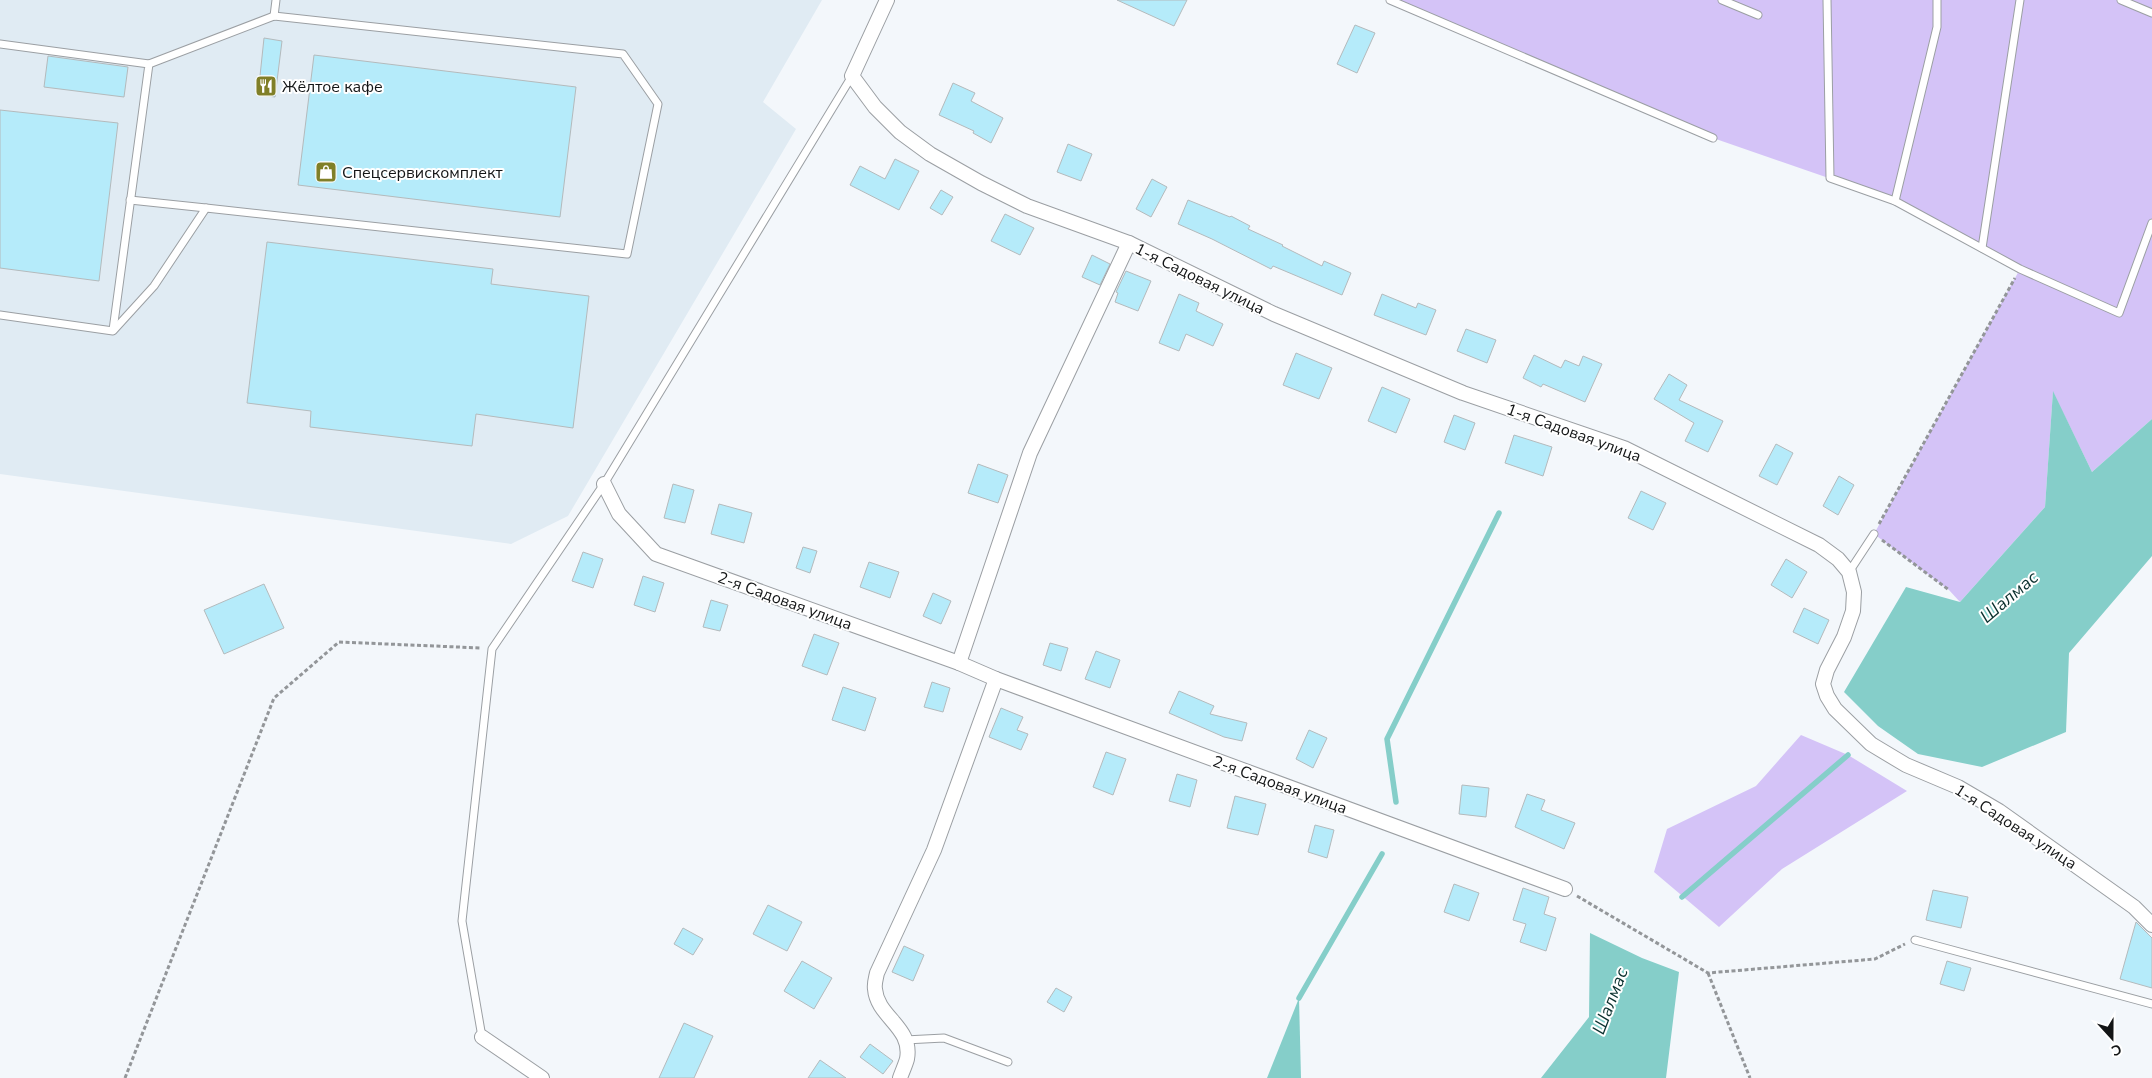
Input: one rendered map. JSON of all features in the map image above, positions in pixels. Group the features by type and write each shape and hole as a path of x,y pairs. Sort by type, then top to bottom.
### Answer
{"street":[{"path":"852,76 887,0"},
{"name":"1-я Садовая улица","path":"852,76 882,114 900,132 930,154 1027,206 1128,243 1274,314 1463,392 1624,448 1819,545 1838,559 1848,572 1854,592 1853,611 1844,637 1827,670 1823,684 1835,710 1871,744 1906,765 1958,787 1999,811 2134,907 2152,924"},
{"path":"959,663 1030,453 1128,243"},
{"name":"2-я Садовая улица","path":"604,484 619,514 656,554 959,663 996,679 1565,888"},
{"path":"900,1078 907,1059 905,1040 901,1029 878,1001 875,989 877,973 934,850 996,679"},
{"path":"482,1037 542,1078"}],"lane":[{"path":"274,16 276,0"},
{"path":"1390,0 1713,138"},
{"path":"1722,0 1758,15"},
{"path":"1827,0 1830,178 1895,201 2020,269 2119,313 2152,223"},
{"path":"1895,201 1937,27 1937,0"},
{"path":"1982,248 2020,0"},
{"path":"2121,0 2152,13"},
{"path":"0,44 149,64 274,16 624,54 658,104 627,254 130,200"},
{"path":"112,331 149,64"},
{"path":"482,1037 462,921 492,649 604,484 852,76"},
{"path":"112,331 154,286 206,208"},
{"path":"0,315 112,331"},
{"path":"1848,572 1874,534"},
{"path":"1915,940 2152,1004"},
{"path":"905,1040 944,1038 1008,1062"}],"path":[{"path":"1949,590 1874,534 2020,269"},
{"path":"125,1078 274,698 339,642 492,649"},
{"path":"1565,888 1708,974 1875,958 1915,940"},
{"path":"1708,974 1750,1078"}],"shaded area":[{"path":"0,0 822,0 763,102 796,129 568,516 511,544 0,474"},
{"path":"1390,0 2152,0 2152,419 2092,472 2053,392 2045,507 1960,602 1949,590 1874,534 2020,269 1895,201 1713,138"},
{"path":"1801,735 1848,755 1907,791 1782,869 1719,927 1654,872 1667,829 1756,786"}],"water":[{"path":"2053,391 2092,472 2152,419 2152,556 2069,653 2066,732 1982,767 1918,754 1878,726 1844,692 1906,587 1960,602 2045,507"},
{"path":"1590,933 1642,958 1679,972 1666,1078 1541,1078 1589,1017"},
{"path":"1299,998 1301,1078 1267,1078"}],"building":[{"path":"1117,0 1187,0 1174,26"},
{"path":"1355,25 1375,33 1357,73 1337,64"},
{"path":"264,38 282,41 275,97 258,95"},
{"path":"314,55 576,87 560,217 298,185"},
{"path":"48,56 128,67 124,97 44,87"},
{"path":"953,83 975,93 971,101 1003,118 991,143 973,133 974,131 939,115"},
{"path":"0,110 118,123 99,281 0,268"},
{"path":"1068,144 1092,154 1081,181 1057,172"},
{"path":"895,159 919,171 899,210 850,185 860,166 885,179"},
{"path":"1152,179 1167,187 1151,217 1136,209"},
{"path":"941,190 953,197 942,215 930,208"},
{"path":"1188,200 1231,216 1250,226 1248,229 1322,266 1324,261 1351,273 1342,295 1273,266 1271,269 1178,224"},
{"path":"1005,214 1034,228 1020,255 991,241"},
{"path":"267,242 493,269 491,284 589,296 573,428 476,414 472,446 310,427 311,411 247,403"},
{"path":"1092,255 1110,264 1100,285 1082,277"},
{"path":"1126,271 1151,281 1138,311 1115,302 1118,293 1116,292"},
{"path":"1179,294 1199,303 1196,311 1223,324 1213,346 1186,334 1179,351 1159,343"},
{"path":"1382,294 1416,308 1418,303 1436,310 1426,335 1374,315"},
{"path":"1466,329 1496,340 1487,363 1457,351"},
{"path":"1296,353 1332,368 1319,399 1283,385"},
{"path":"1534,355 1561,368 1565,360 1579,366 1583,356 1602,364 1585,402 1543,384 1541,387 1523,378"},
{"path":"1669,374 1687,385 1679,400 1723,421 1708,452 1685,441 1694,423 1654,399"},
{"path":"1382,387 1410,399 1396,433 1368,421"},
{"path":"1454,415 1475,423 1465,450 1444,442"},
{"path":"1514,435 1552,447 1543,476 1505,463"},
{"path":"1776,444 1793,453 1777,485 1759,476"},
{"path":"978,464 1008,475 998,503 968,493"},
{"path":"1839,476 1854,485 1838,515 1823,506"},
{"path":"673,484 694,490 685,523 664,518"},
{"path":"1641,491 1666,503 1653,530 1628,518"},
{"path":"719,504 752,513 744,543 711,534"},
{"path":"803,547 817,551 810,573 796,568"},
{"path":"583,552 603,559 593,588 572,581"},
{"path":"1786,559 1807,572 1792,598 1771,585"},
{"path":"869,562 899,572 890,598 860,587"},
{"path":"643,576 664,583 655,612 634,605"},
{"path":"264,584 284,628 224,654 204,610"},
{"path":"933,593 951,601 941,624 923,616"},
{"path":"711,600 728,605 720,631 703,627"},
{"path":"1804,608 1829,620 1818,644 1793,632"},
{"path":"814,634 839,643 827,675 802,666"},
{"path":"1050,643 1068,648 1061,671 1043,665"},
{"path":"1096,651 1120,660 1110,688 1085,679"},
{"path":"932,682 950,688 943,712 924,707"},
{"path":"843,687 876,698 865,731 832,720"},
{"path":"1179,691 1214,706 1210,714 1247,723 1242,741 1224,737 1169,713"},
{"path":"1001,708 1023,717 1017,730 1028,734 1021,750 989,737"},
{"path":"1309,730 1327,738 1313,768 1296,759"},
{"path":"1106,752 1126,759 1113,795 1093,787"},
{"path":"1177,774 1197,780 1190,807 1169,801"},
{"path":"1462,785 1489,788 1486,817 1459,814"},
{"path":"1527,794 1545,800 1541,810 1575,823 1564,849 1515,827"},
{"path":"1235,796 1266,804 1258,835 1227,828"},
{"path":"1315,825 1334,830 1327,858 1308,852"},
{"path":"1454,884 1479,893 1469,921 1444,912"},
{"path":"1523,888 1549,897 1544,914 1556,918 1546,951 1520,942 1526,924 1513,920"},
{"path":"1933,890 1968,897 1961,928 1926,920"},
{"path":"768,905 802,922 787,951 753,934"},
{"path":"2136,922 2152,938 2152,988 2120,979"},
{"path":"683,928 703,939 693,955 674,944"},
{"path":"904,946 924,955 913,981 892,972"},
{"path":"802,961 832,978 814,1009 784,991"},
{"path":"1947,961 1971,968 1964,991 1940,984"},
{"path":"1056,988 1072,997 1064,1012 1047,1002"},
{"path":"684,1023 713,1036 694,1078 659,1078"},
{"path":"870,1044 893,1061 883,1074 860,1057"},
{"path":"820,1060 846,1078 808,1078"}],"waterway":[{"path":"1396,802 1387,739 1499,513"},
{"name":"Шалмас","path":"1682,897 1848,755"},
{"path":"1299,998 1382,854"}],"place":[{"name":"Жёлтое кафе","path":"266,86"},
{"name":"Спецсервискомплект","path":"326,172"}]}
